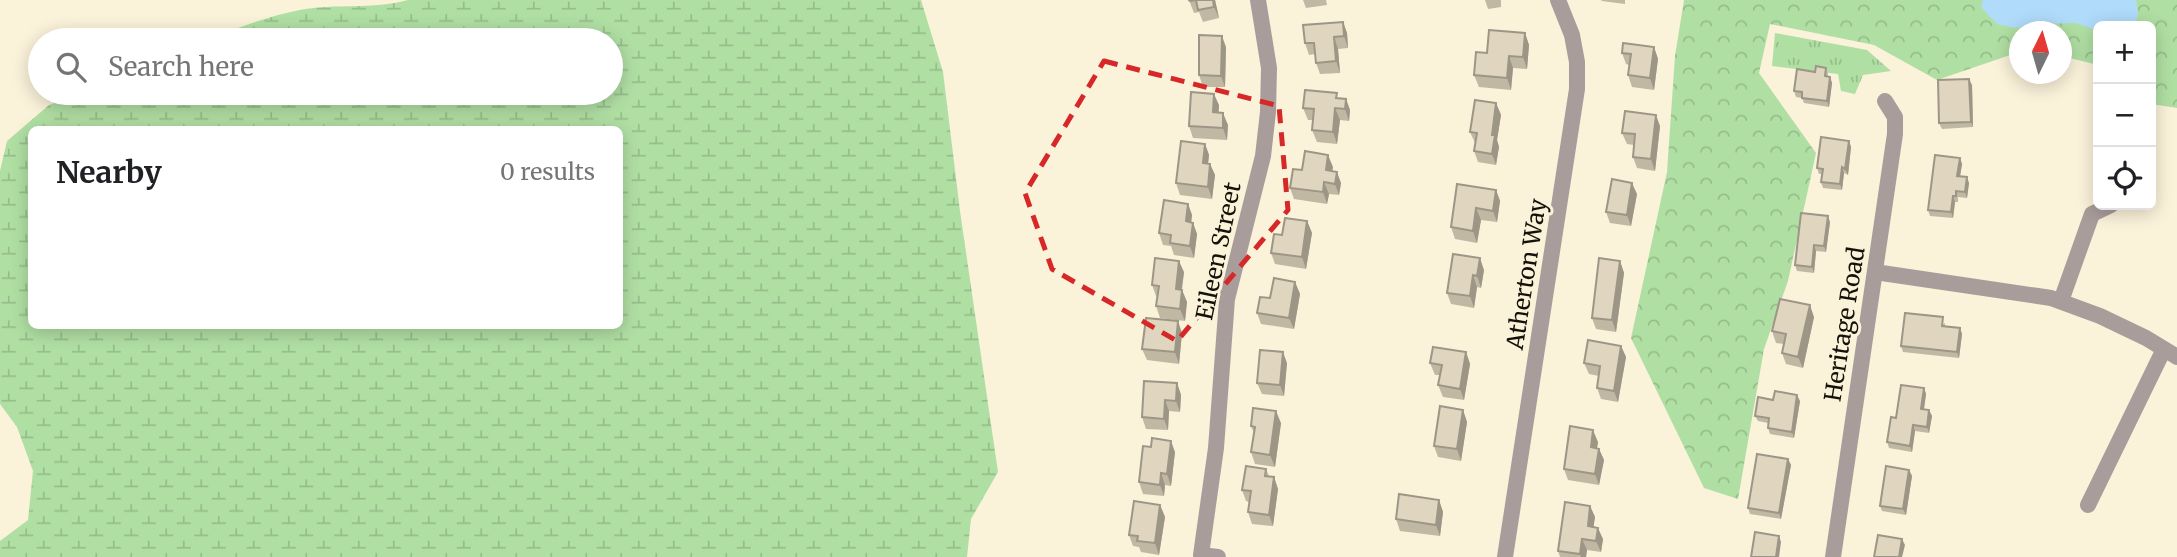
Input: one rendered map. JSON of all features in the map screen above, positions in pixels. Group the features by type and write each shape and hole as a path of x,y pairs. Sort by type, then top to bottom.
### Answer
{"street":[{"name":"Eileen Street","path":"1218,557 1201,555 1216,448 1222,341 1227,299 1258,178 1268,112 1269,68 1258,0"},
{"name":"Atherton Way","path":"1505,557 1577,89 1577,62 1572,35 1558,0"},
{"name":"Heritage Road","path":"1833,557 1895,134 1895,117 1885,102"},
{"path":"2061,301 2092,214 2100,210"},
{"path":"1875,272 1999,289 2061,301 2100,316 2170,353 2088,505"}],"highlighted area":[{"path":"1104,61 1279,106 1288,210 1177,341 1052,269 1025,193"}],"green space":[{"path":"408,0 921,0 943,72 998,472 971,519 967,557 0,557 0,541 28,520 33,471 17,427 0,404 0,171 7,141 49,105 623,105 623,28 239,28 300,10 368,6"},
{"path":"1684,0 2177,0 2177,108 2156,105 2156,21 2093,21 2093,64 2072,58 2072,21 2009,21 2009,55 1937,80 1874,45 1770,24 1759,73 1816,153 1788,281 1764,349 1738,499 1704,488 1631,338 1667,172 1675,56"},
{"path":"1775,33 1867,50 1891,71 1863,75 1855,94 1841,91 1838,74 1772,66"}],"water":[{"path":"1983,0 2136,0 2138,13 2136,21 2093,21 2093,29 2072,21 2009,21 2009,27 1997,24 1981,7"}],"building":[{"path":"1196,0 1213,0 1214,7 1198,10"},
{"path":"1343,22 1344,36 1334,37 1336,61 1316,63 1314,43 1305,43 1303,25"},
{"path":"1489,30 1525,33 1523,57 1509,56 1507,78 1474,75 1476,52 1487,53"},
{"path":"1199,35 1222,36 1221,76 1199,75"},
{"path":"1623,43 1654,47 1650,78 1628,75 1631,54 1622,53"},
{"path":"1816,66 1826,68 1825,76 1830,77 1827,101 1802,98 1802,92 1794,91 1797,69 1815,72"},
{"path":"1969,79 1971,122 1939,123 1938,80"},
{"path":"1305,90 1337,93 1336,98 1346,99 1345,109 1335,108 1333,132 1312,130 1314,109 1303,108"},
{"path":"1191,92 1214,94 1213,112 1223,113 1223,128 1189,126"},
{"path":"1475,100 1496,103 1492,154 1474,151 1477,133 1470,132"},
{"path":"1625,111 1656,115 1651,159 1633,157 1635,134 1622,133"},
{"path":"1821,137 1849,141 1840,184 1821,182 1823,169 1817,168"},
{"path":"1181,141 1205,144 1203,163 1210,164 1208,187 1176,183"},
{"path":"1305,151 1328,155 1326,170 1337,172 1335,184 1324,182 1323,192 1290,188 1293,169 1302,170"},
{"path":"1935,155 1960,158 1957,176 1967,177 1965,192 1956,191 1956,196 1953,196 1951,212 1928,210"},
{"path":"1612,179 1632,183 1627,215 1606,212"},
{"path":"1457,184 1496,190 1493,211 1476,208 1473,231 1451,227"},
{"path":"1164,200 1188,204 1186,221 1193,223 1190,246 1170,243 1171,235 1159,233"},
{"path":"1801,213 1828,216 1824,246 1814,245 1812,267 1795,265"},
{"path":"1285,218 1307,221 1302,257 1271,253 1274,234 1282,235"},
{"path":"1453,254 1480,258 1477,276 1473,275 1470,296 1447,293"},
{"path":"1155,258 1179,261 1176,289 1182,290 1180,309 1156,306 1159,286 1152,285"},
{"path":"1599,258 1620,261 1612,320 1592,318"},
{"path":"1274,278 1295,282 1289,318 1257,313 1260,297 1270,298"},
{"path":"1780,299 1810,305 1798,357 1782,353 1786,334 1772,331"},
{"path":"1905,313 1943,317 1942,326 1960,328 1957,352 1901,346"},
{"path":"1146,318 1178,321 1175,352 1142,349"},
{"path":"1588,340 1621,346 1614,391 1597,388 1600,366 1584,363"},
{"path":"1433,347 1466,352 1460,389 1438,385 1442,365 1430,363"},
{"path":"1260,350 1283,352 1280,385 1257,383"},
{"path":"1144,381 1177,383 1176,401 1165,400 1164,419 1142,417"},
{"path":"1901,385 1924,388 1921,409 1929,410 1927,427 1913,425 1910,446 1887,442 1891,417 1896,418"},
{"path":"1775,391 1797,395 1792,432 1768,428 1769,418 1755,416 1758,397 1773,400"},
{"path":"1440,406 1463,410 1457,449 1434,446"},
{"path":"1253,408 1276,411 1270,455 1251,452 1255,427 1251,426"},
{"path":"1570,426 1593,430 1591,447 1599,449 1595,474 1564,469"},
{"path":"1152,438 1171,441 1167,474 1161,473 1160,485 1139,482 1143,446 1151,447"},
{"path":"1757,454 1788,459 1779,513 1748,508"},
{"path":"1246,466 1266,469 1265,476 1274,477 1269,515 1248,512 1251,491 1242,490"},
{"path":"1886,466 1909,470 1903,509 1880,506"},
{"path":"1399,494 1439,500 1436,525 1396,519"},
{"path":"1134,501 1160,505 1155,543 1137,541 1138,536 1129,535"},
{"path":"1565,502 1590,506 1588,526 1598,528 1596,541 1582,539 1580,554 1558,551"},
{"path":"1755,532 1779,536 1776,557 1751,557"},
{"path":"1878,535 1902,539 1899,557 1874,557"}]}
